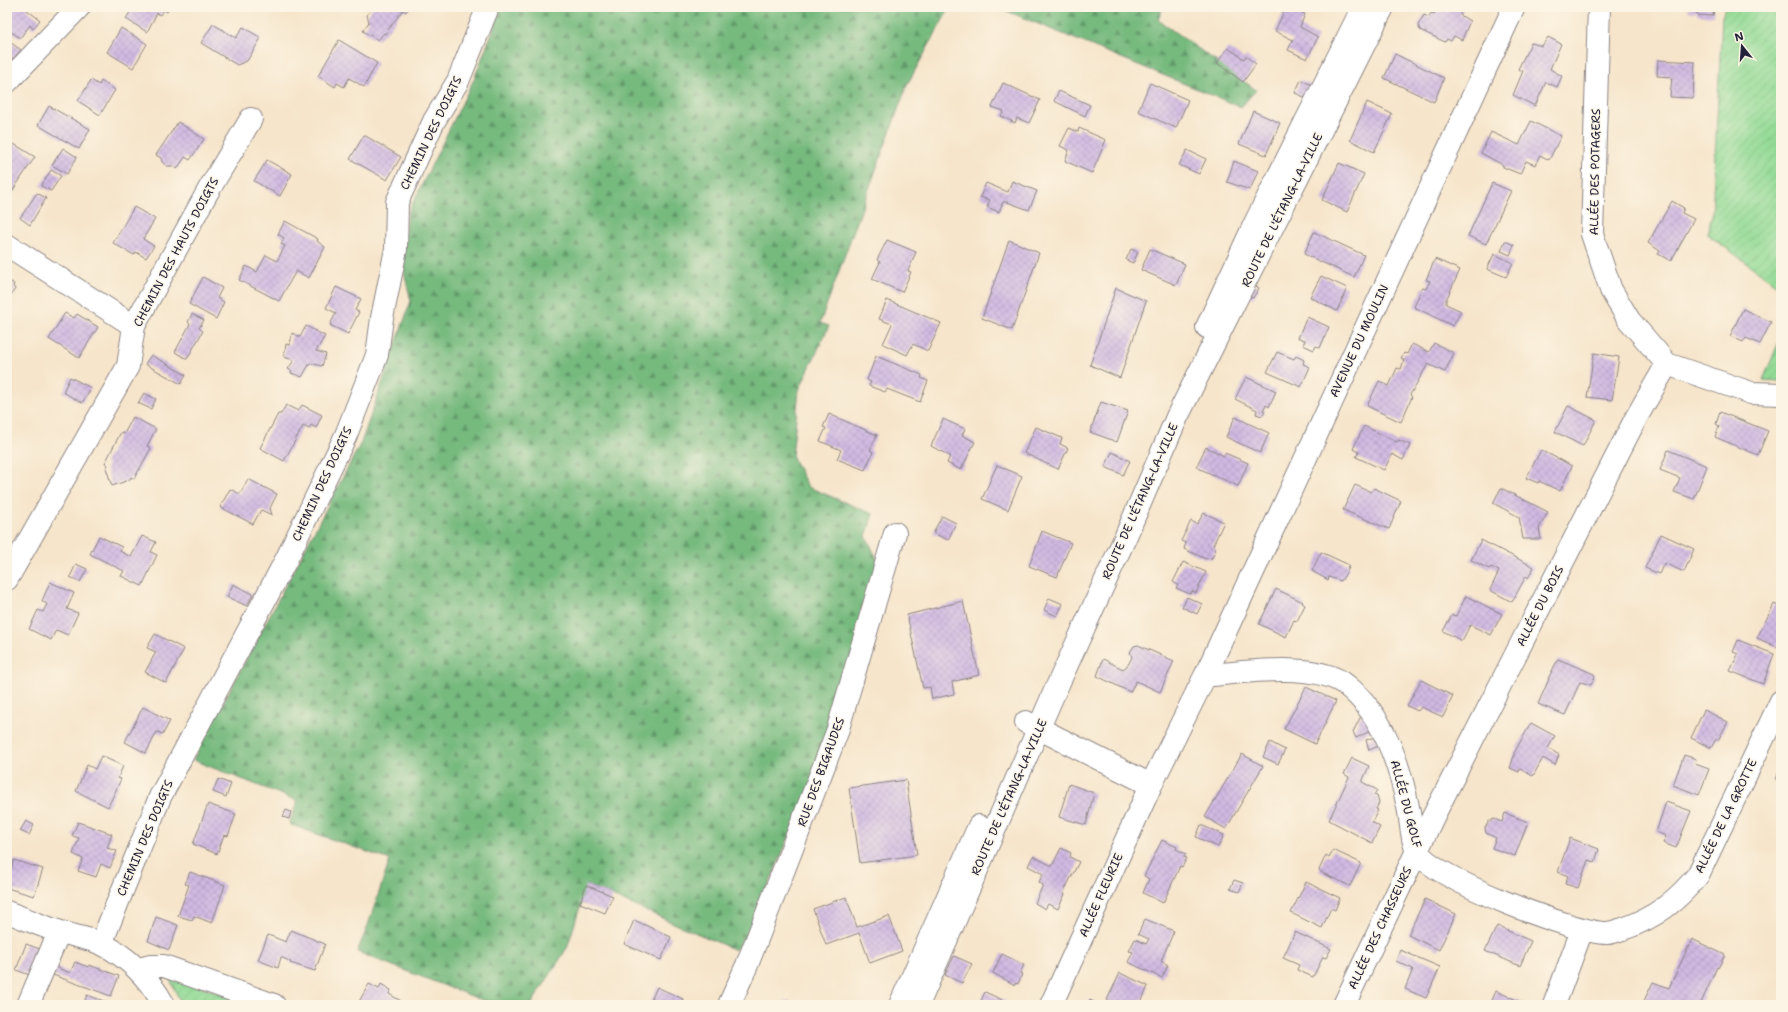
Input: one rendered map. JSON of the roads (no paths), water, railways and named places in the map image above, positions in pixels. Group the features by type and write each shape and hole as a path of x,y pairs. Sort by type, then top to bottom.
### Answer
{"street":[{"path":"7,82 79,7"},
{"name":"CHEMIN DES DOIGTS","path":"101,944 160,797 286,560 346,435 378,355 382,318 396,249 397,202 434,121 458,81 488,7"},
{"name":"ROUTE DE L'ÉTANG-LA-VILLE","path":"918,1005 1032,726 1169,406 1255,223 1364,7"},
{"name":"ROUTE DE L'ÉTANG-LA-VILLE","path":"900,1005 1177,417 1383,7"},
{"name":"AVENUE DU MOULIN","path":"1151,785 1205,676 1514,7"},
{"name":"ALLÉE DES POTAGERS","path":"1599,7 1592,234 1610,290 1629,320 1667,364 1750,393 1781,394"},
{"name":"CHEMIN DES HAUTS DOIGTS","path":"7,578 128,366 134,326 208,191 251,119"},
{"path":"7,245 134,326"},
{"name":"ALLÉE DU BOIS","path":"1416,850 1636,418 1667,364"},
{"name":"RUE DES BIGAUDES","path":"729,1005 750,958 838,732 895,533"},
{"name":"ALLÉE DU GOLF","path":"1205,676 1264,672 1318,672 1345,684 1366,703 1382,729 1398,767 1408,806 1416,850 1443,874 1494,898 1582,930"},
{"name":"ALLÉE DE LA GROTTE","path":"1582,930 1609,934 1636,924 1662,911 1683,894 1698,874 1781,701"},
{"path":"1032,726 1151,785"},
{"name":"ALLÉE FLEURIE","path":"1051,1005 1151,785"},
{"name":"ALLÉE DES CHASSEURS","path":"1344,1005 1416,850"},
{"path":"7,912 59,932 101,944 129,960 153,985 164,1005"},
{"path":"1554,1005 1582,930"},
{"path":"28,1005 59,932"},
{"path":"139,970 150,966 164,966 274,1005"}]}
